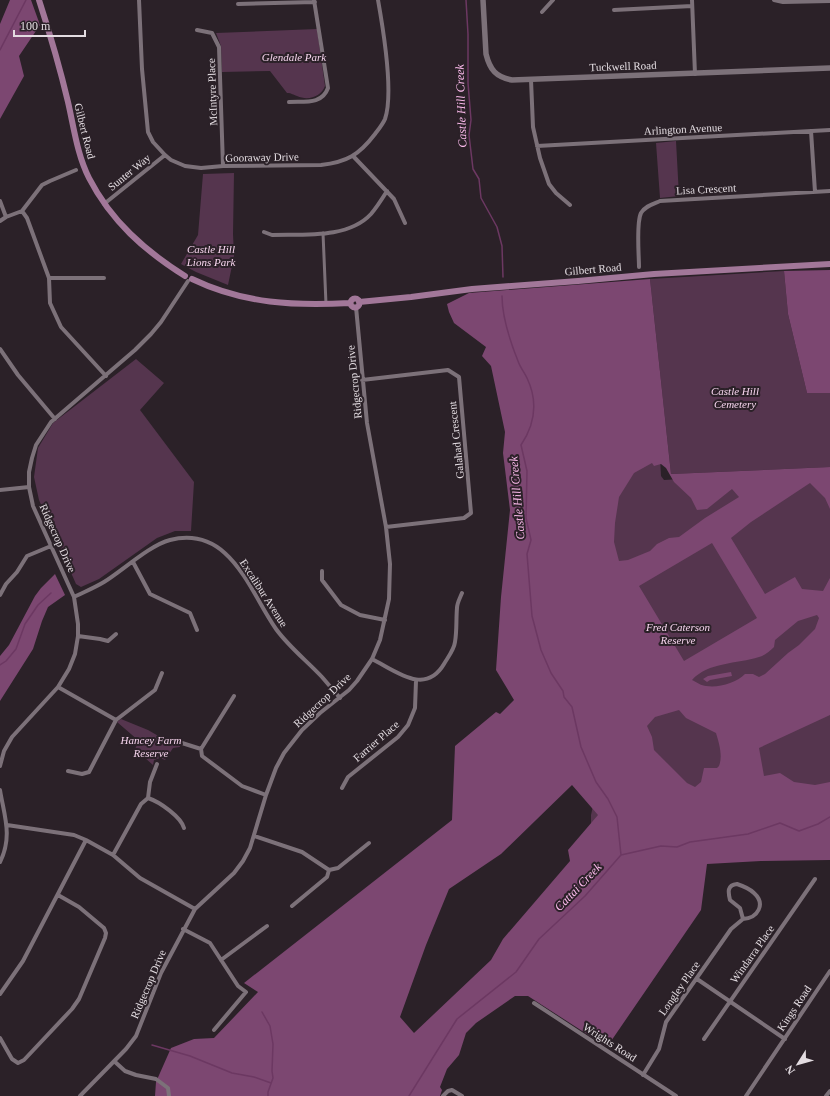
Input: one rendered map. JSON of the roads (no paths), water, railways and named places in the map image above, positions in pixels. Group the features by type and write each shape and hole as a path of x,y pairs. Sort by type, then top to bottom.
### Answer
{"main road":[{"name":"Gilbert Road","path":"39,0 65,89 79,154 88,177 104,204 115,219 137,241 189,279 210,287 266,302 299,305 355,304 472,289 654,274 830,264"}],"street":[{"name":"Gooraway Drive","path":"139,0 142,69 148,132 153,142 164,155 171,160 185,166 201,168 223,166 321,165 345,160 353,156 365,146 385,119 388,96 387,67 378,0"},
{"name":"Tuckwell Road","path":"484,0 486,54 488,63 492,71 497,76 504,79 531,80 830,68"},
{"path":"542,12 553,0"},
{"path":"692,0 695,74"},
{"path":"774,0 783,2 830,1"},
{"path":"238,4 314,1 328,88 326,94 314,101 289,102"},
{"path":"614,10 692,6"},
{"name":"McIntyre Place","path":"197,30 212,33 219,47 223,166"},
{"path":"531,80 533,127 549,184 556,193 570,205"},
{"name":"Arlington Avenue","path":"538,146 830,130"},
{"path":"811,131 815,192"},
{"name":"Sunter Way","path":"104,204 164,155"},
{"path":"353,156 394,199 405,223"},
{"path":"0,221 22,211 42,185 76,170"},
{"path":"264,232 272,234 323,233 338,232 351,228 371,214 387,191"},
{"name":"Lisa Crescent","path":"639,267 638,223 641,212 649,205 654,203 660,201 696,198 830,191"},
{"path":"0,201 6,217"},
{"path":"22,211 27,218 49,278 50,303 61,327 106,376"},
{"path":"323,233 326,304"},
{"path":"49,278 104,278"},
{"name":"Ridgecrop Drive","path":"0,766 4,751 12,737 58,687 69,669 75,654 78,636 78,624 74,597 33,506 29,487 29,472 36,445 54,419 106,376 151,334 161,322 189,279"},
{"name":"Ridgecrop Drive","path":"80,1096 126,1049 136,1036 161,973 183,929 195,909 243,861 250,848 276,768 292,741 311,721 340,698 357,682 372,659 380,640 389,599 390,569 386,526 368,430 355,304"},
{"path":"0,349 13,368 54,419"},
{"name":"Galahad Crescent","path":"362,380 448,370 459,377 471,513 464,518 386,526"},
{"path":"0,490 29,487"},
{"name":"Excalibur Avenue","path":"74,597 104,582 158,544 169,540 182,538 194,538 207,542 220,548 236,566 276,629 291,647 322,677 340,698"},
{"path":"0,595 6,584 17,572 27,556 51,546"},
{"path":"133,562 150,594 190,613 197,630"},
{"path":"322,571 322,580 341,605 360,615 385,620"},
{"path":"372,659 416,681 428,679 436,675 453,648 456,634 457,606 462,593"},
{"path":"78,636 108,641 116,634"},
{"path":"68,771 82,774 89,772 116,720 155,690 162,673"},
{"name":"Farrier Place","path":"342,788 348,777 398,737 408,725 415,708 416,681"},
{"path":"58,687 116,720"},
{"path":"234,696 201,749 202,756 242,786 266,795"},
{"path":"182,743 201,749"},
{"path":"113,855 141,804 148,798 150,782 157,764"},
{"path":"0,790 7,825 7,842 0,862"},
{"path":"148,798 157,802 181,820 184,828"},
{"path":"7,825 74,835 86,840 113,855 140,878 195,909"},
{"path":"254,836 302,852 330,870 338,868 369,843"},
{"path":"0,994 23,961 86,840"},
{"path":"292,906 327,877 330,870"},
{"name":"Windarra Place","path":"704,1039 815,879"},
{"name":"Longley Place","path":"643,1075 659,1049 666,1022 731,929 743,919 753,917 757,914 760,901 757,895 751,890 737,884 730,887 728,891 730,900 740,908 743,919"},
{"path":"0,1038 12,1060 18,1063 24,1060 72,1009 79,999 105,938 106,933 104,928 80,907 58,895"},
{"path":"221,960 267,926"},
{"path":"183,929 210,944 238,986 246,992 214,1030"},
{"name":"Kings Road","path":"746,1096 830,970"},
{"path":"697,979 785,1039"},
{"name":"Wrights Road","path":"534,1003 676,1096"},
{"path":"114,1061 125,1071 156,1079 168,1088 169,1096"},
{"path":"443,1096 452,1090 462,1096"},
{"path":"826,1096 830,1090"}],"waterway":[{"path":"0,50 26,0"},
{"name":"Castle Hill Creek","path":"466,0 468,83 471,120 469,135 473,169 479,179 481,198 497,227 502,246 503,277"},
{"name":"Castle Hill Creek","path":"502,296 503,313 512,346 527,378 533,395 534,404 532,421 526,437 521,445 527,471 526,518 531,540 527,554 532,616 541,650 551,673 563,691 564,697 572,707 581,747 596,782 608,799 617,817 621,855"},
{"path":"0,665 6,661 16,649 25,624 38,605 51,593"},
{"name":"Cattai Creek","path":"409,1096 457,1019 516,972 539,939 585,896 621,855 661,846 677,847 690,842 748,834 780,823 799,831 818,824 830,817"},
{"path":"262,1012 270,1026 273,1044 273,1078 268,1096"},
{"path":"152,1045 190,1056 232,1073 254,1077 271,1083"}],"park label":[{"name":"Glendale Park","path":"294,57"},
{"name":"Castle Hill Lions Park","path":"211,255"},
{"name":"Castle Hill Cemetery","path":"735,397"},
{"name":"Fred Caterson Reserve","path":"678,633"},
{"name":"Hancey Farm Reserve","path":"151,746"}]}
